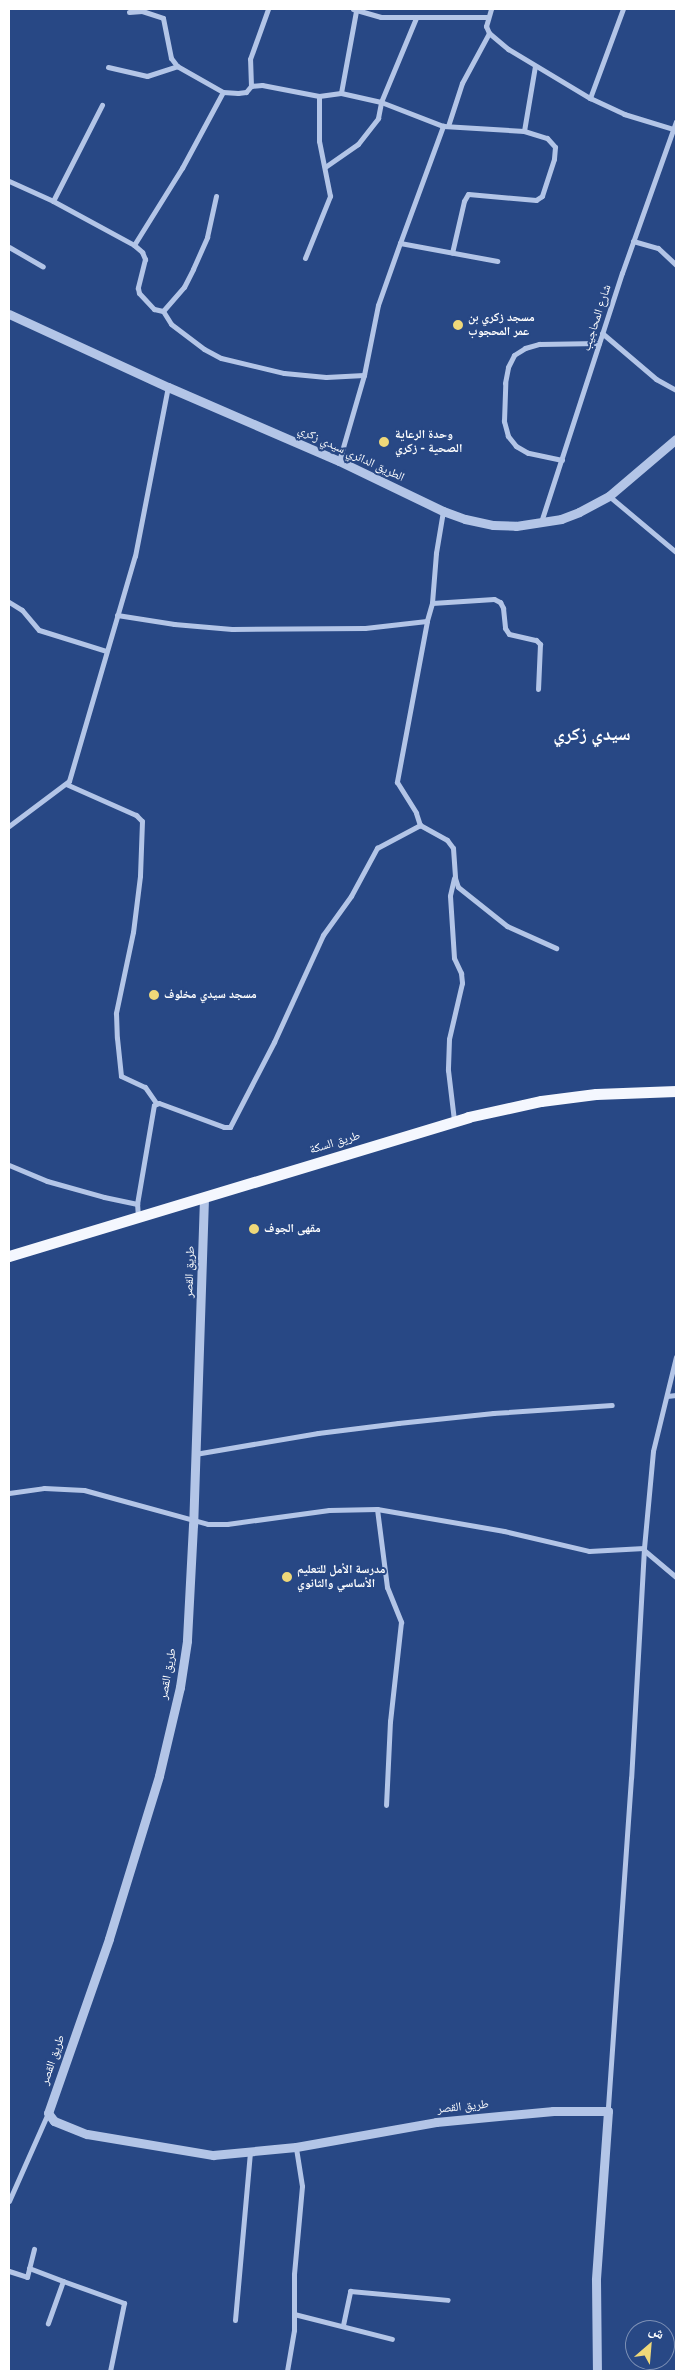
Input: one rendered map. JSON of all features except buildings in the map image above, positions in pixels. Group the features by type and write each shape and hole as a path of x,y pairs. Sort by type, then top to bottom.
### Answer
{"main road":[{"name":"طريق السكة","path":"9,1256 454,1121 541,1101 596,1094 676,1091"}],"street":[{"path":"129,12 142,11 163,18 171,58 177,66 223,92 238,93 246,92 251,86 250,59 268,9"},
{"path":"390,16 392,9"},
{"path":"491,9 487,17 486,26 488,33 508,49 590,98 624,114 673,129"},
{"path":"590,98 624,9"},
{"path":"341,93 354,10 381,17 487,17"},
{"path":"325,167 358,144 378,118 381,102 416,18"},
{"path":"339,461 364,375 378,305 462,83 488,33"},
{"path":"108,67 146,76 177,66"},
{"path":"524,131 535,66"},
{"path":"251,86 262,85 319,96 341,93 381,102 446,126 524,131 547,138 555,147 554,159 542,196 536,200 516,200 468,194 464,201 452,253"},
{"path":"134,245 182,168 223,92"},
{"path":"305,258 330,196 318,141 319,96"},
{"path":"53,201 102,105"},
{"name":"شارع المحاجيب","path":"541,522 602,333 676,121"},
{"path":"9,189 10,182 53,201 134,245 142,252 145,259 138,288 139,293 154,309 163,311 171,324 204,349 221,358 284,374 326,377 364,375"},
{"path":"163,311 184,287 193,269 207,237 216,196"},
{"path":"633,241 658,248 676,265"},
{"path":"400,243 497,262"},
{"path":"9,247 43,267"},
{"name":"الطريق الدائري سيدي زكري","path":"9,314 168,387 339,461 443,511 465,519 493,525 516,526 541,522 579,512 609,496 676,439"},
{"path":"602,333 656,379 676,390"},
{"path":"562,460 528,453 516,446 508,436 504,421 505,383 508,367 514,355 525,348 539,344 599,343"},
{"path":"9,826 66,784 77,756 134,556 168,387"},
{"path":"609,496 676,552"},
{"path":"443,511 436,552 432,603 397,777 403,793 416,813 420,825 451,843 454,848 454,878 450,896 454,958 461,973 462,983 449,1039 448,1070 454,1121"},
{"path":"432,603 494,599 500,602 503,608 505,628 509,634 536,640 540,644 538,689"},
{"path":"9,602 22,610 39,630 106,651"},
{"path":"117,615 174,624 232,629 365,628 427,621"},
{"path":"66,784 136,815 142,821 137,902 116,1013 116,1038 121,1076 145,1087 156,1103 224,1127 230,1127 274,1042 323,935 351,896 377,848 420,825"},
{"path":"454,878 458,887 507,926 556,948"},
{"path":"138,1218 138,1204 149,1130 156,1103"},
{"path":"9,1165 47,1181 104,1197 138,1204"},
{"name":"طريق القصر","path":"204,1198 187,1641 159,1776 109,1939 48,2113 54,2121 87,2134 213,2155 296,2147 436,2122 553,2111 608,2111"},
{"path":"597,2371 596,2280 644,1549 653,1451 676,1358"},
{"path":"667,1396 676,1395"},
{"path":"195,1454 318,1433 398,1423 493,1413 612,1405"},
{"path":"9,1493 31,1488 74,1489 208,1524 227,1524 329,1510 377,1509 504,1531 588,1551 644,1549 676,1577"},
{"path":"377,1509 387,1587 402,1622 390,1721 386,1805"},
{"path":"9,2201 48,2113"},
{"path":"287,2371 294,2330 296,2240 302,2186 296,2147"},
{"path":"235,2320 250,2152"},
{"path":"9,2271 28,2277 34,2250"},
{"path":"29,2268 124,2303 110,2371"},
{"path":"48,2324 63,2281"},
{"path":"344,2325 350,2291 448,2300"},
{"path":"294,2314 344,2325 392,2339"}],"place":[{"name":"مسجد زكري بن عمر المحجوب","path":"458,325"},
{"name":"وحدة الرعاية الصحية - زكري","path":"384,442"},
{"name":"مسجد سيدي مخلوف","path":"154,995"},
{"name":"مقهى الجوف","path":"254,1229"},
{"name":"مدرسة الأمل للتعليم الأساسي والثانوي","path":"287,1577"}],"district":[{"name":"سيدي زكري","path":"592,734"}]}
